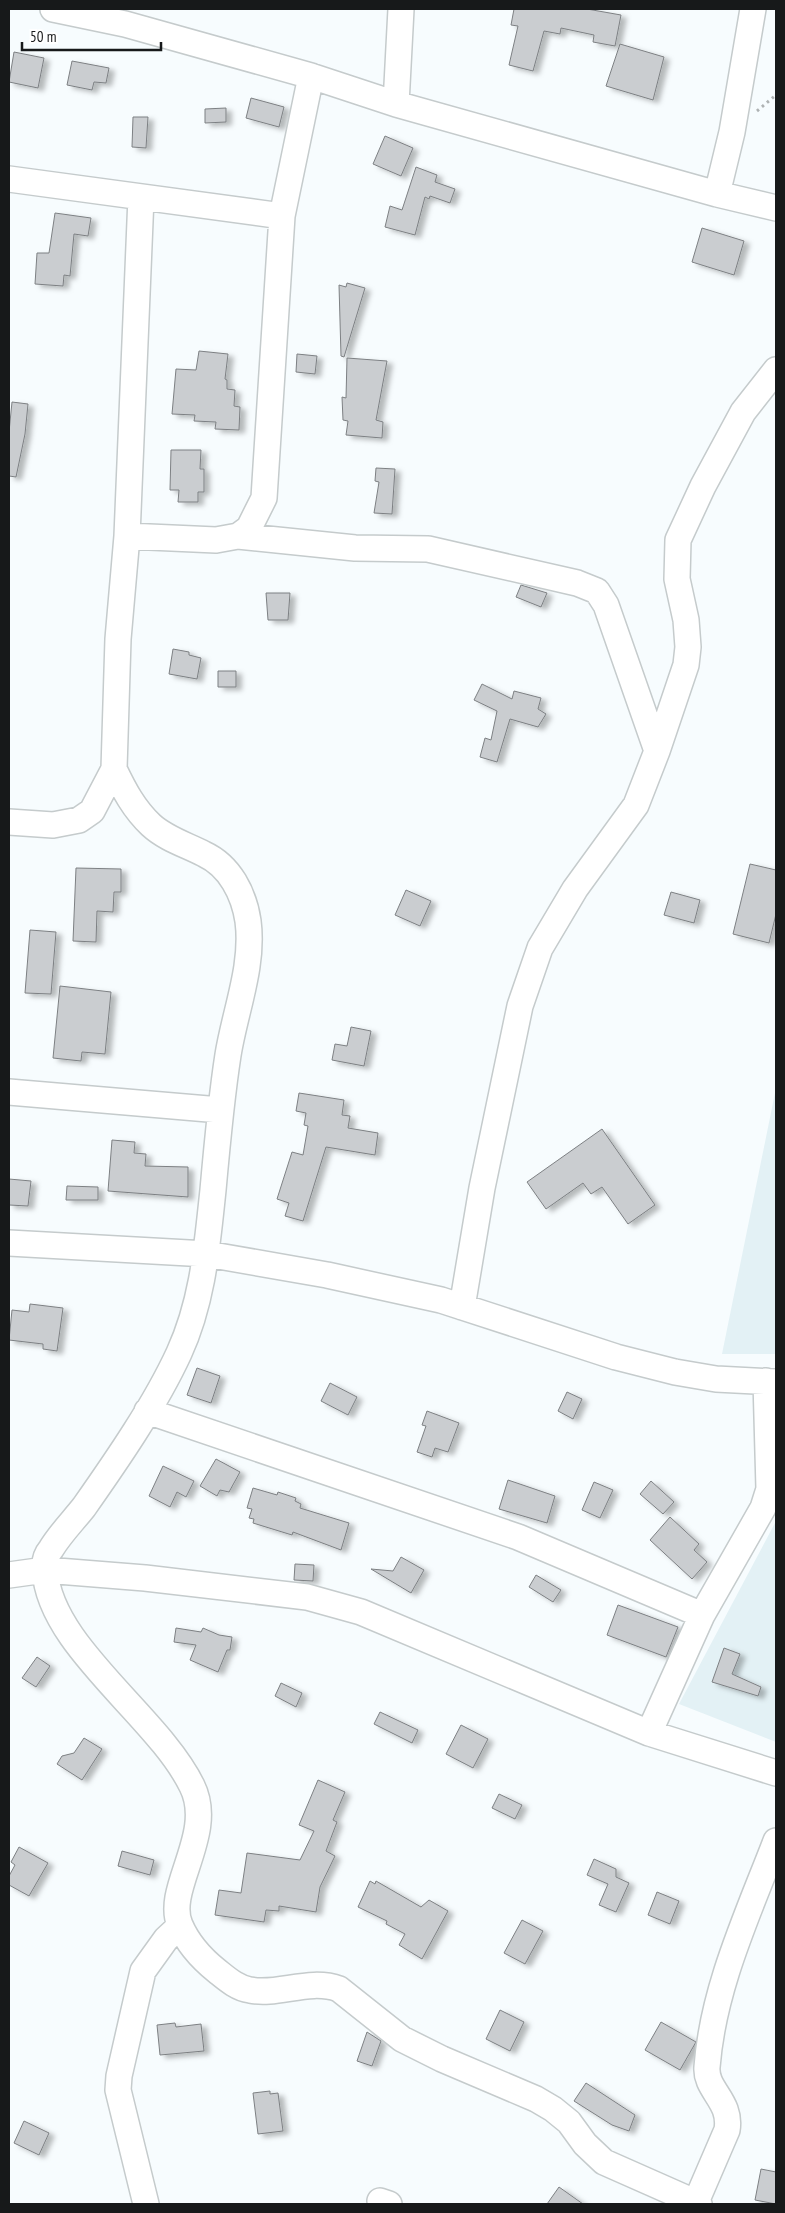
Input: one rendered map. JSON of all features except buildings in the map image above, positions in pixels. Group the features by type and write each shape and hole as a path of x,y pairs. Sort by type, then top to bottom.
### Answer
{"street":[{"path":"53,9 125,16 396,104 717,194 776,208"},
{"path":"396,104 401,9"},
{"path":"717,194 732,132 753,9"},
{"path":"238,536 250,528 264,498 282,216 310,76"},
{"path":"9,179 282,216"},
{"path":"9,822 54,825 79,820 92,811 114,769 118,639 126,536 141,197"},
{"path":"462,1307 482,1188 520,1006 534,964 540,948 575,889 636,805 657,752 686,665 688,647 686,620 677,579 678,540 703,486 743,412 776,370"},
{"path":"126,536 216,540 238,536 355,548 428,548 577,583 597,591 606,604 657,752"},
{"path":"114,769 129,799 154,828 180,843 209,856 227,871 240,891 248,921 248,959 229,1048 220,1110 207,1254 199,1298 180,1352 147,1411 83,1508 45,1558 45,1570 55,1610 80,1648 157,1734 185,1771 196,1793 198,1832 179,1893 176,1912 180,1926 200,1957 241,1988 254,1991 307,1985 330,1986 339,1989 402,2039 442,2059 536,2099 553,2109 569,2122 584,2144 604,2162 698,2203 727,2130 729,2119 726,2109 706,2074 720,1990 727,1967 776,1841"},
{"path":"9,1092 220,1110"},
{"path":"9,1243 207,1254 328,1275 462,1307 616,1357 675,1372 716,1379 771,1382 768,1490 763,1508 702,1615 649,1734"},
{"path":"147,1411 518,1537 702,1615"},
{"path":"9,1575 45,1570 145,1578 307,1597 328,1602 361,1612 649,1734 776,1773"},
{"path":"146,2204 118,2090 119,2076 143,1971 166,1939 180,1926"}],"shaded area":[{"path":"776,1088 776,1354 722,1354"},
{"path":"776,1521 776,1742 679,1704"}]}
